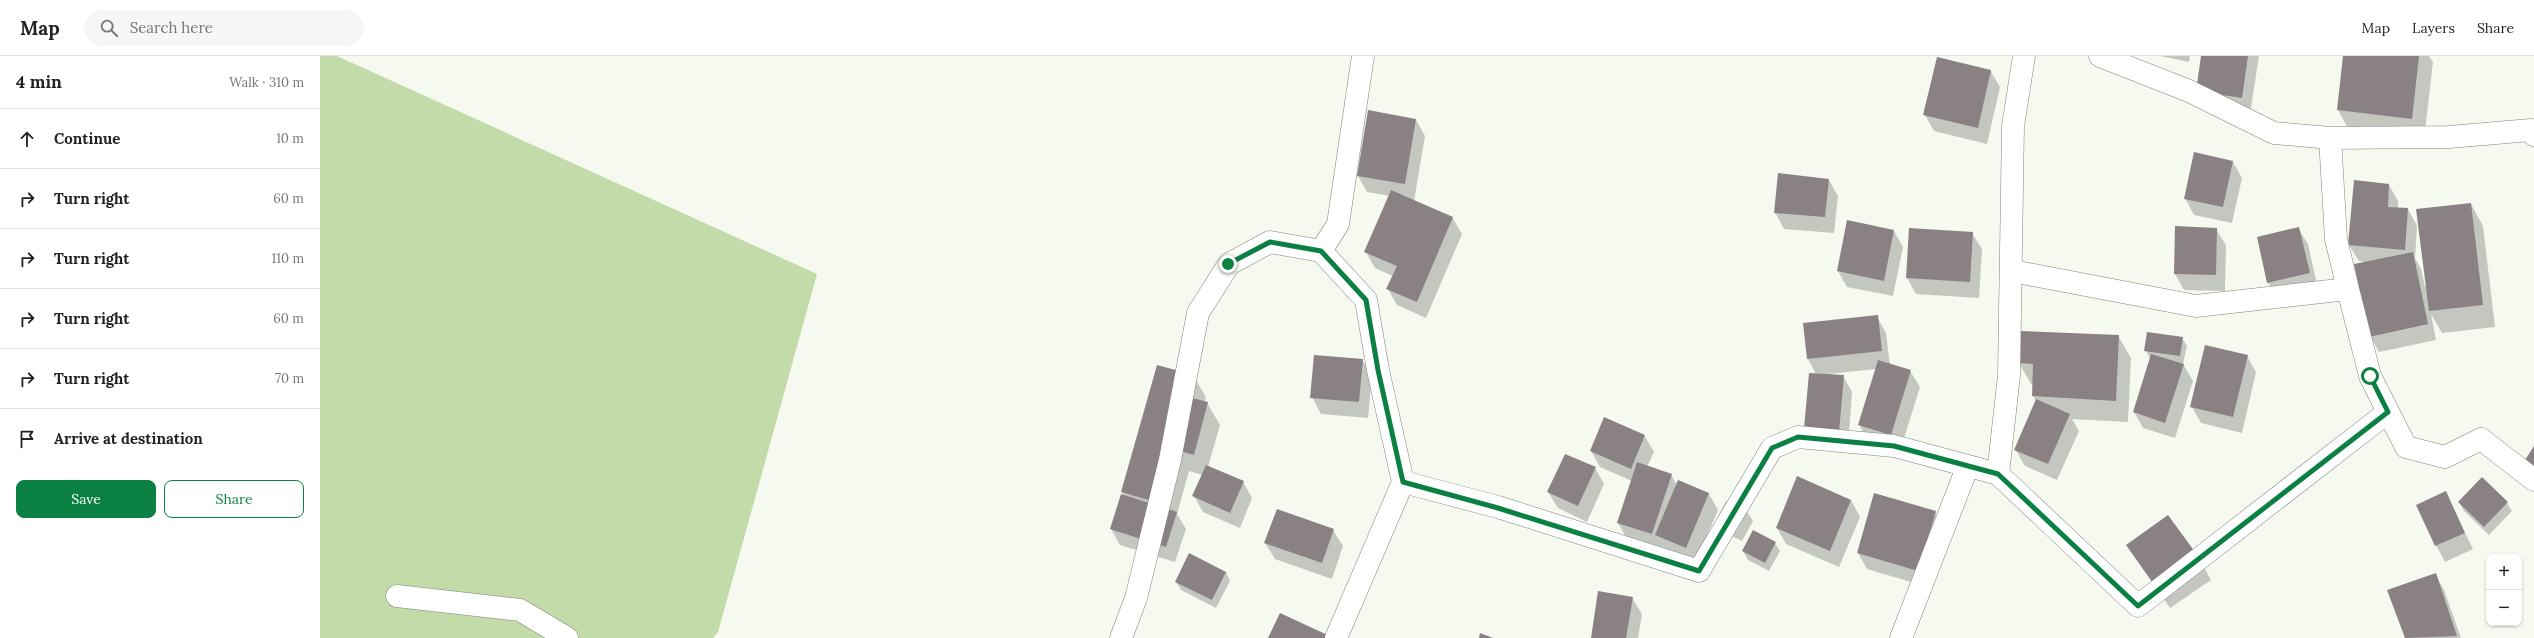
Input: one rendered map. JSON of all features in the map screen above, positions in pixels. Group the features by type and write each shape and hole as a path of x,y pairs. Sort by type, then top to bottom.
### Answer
{"street":[{"path":"1321,251 1338,224 1363,56"},
{"path":"1998,474 2009,375 2012,271 2013,126 2024,56"},
{"path":"2106,57 2189,91 2274,133 2330,138 2449,137 2531,130 2534,134"},
{"path":"2330,138 2336,239 2348,289 2370,376 2406,447 2445,457 2481,439 2534,480"},
{"path":"1121,638 1136,598 1170,460 1198,313 1228,264 1270,242 1321,251 1366,300 1378,370 1403,482 1336,638"},
{"path":"2012,271 2196,306 2348,289"},
{"path":"1403,482 1505,510 1699,571 1772,448 1798,437 1894,446 1967,468 1998,474 2138,606 2388,412"},
{"path":"1901,638 1967,468"},
{"path":"397,596 520,610 567,638"}],"green space":[{"path":"320,56 337,56 817,274 718,632 713,638 320,638"}],"building":[{"path":"2201,56 2248,56 2242,98 2196,91"},
{"path":"2343,56 2419,56 2412,119 2337,110"},
{"path":"1937,57 1991,70 1978,128 1923,115"},
{"path":"1368,110 1416,119 1405,184 1357,176"},
{"path":"2194,152 2233,161 2223,207 2184,199"},
{"path":"1778,173 1829,179 1825,217 1774,213"},
{"path":"2354,180 2389,184 2388,207 2408,208 2405,250 2348,245"},
{"path":"1391,190 1453,217 1417,302 1386,289 1397,266 1364,252"},
{"path":"2471,203 2483,305 2429,311 2416,209"},
{"path":"1847,220 1894,230 1884,281 1837,271"},
{"path":"2175,226 2217,228 2216,275 2174,274"},
{"path":"2299,227 2310,273 2267,283 2257,237"},
{"path":"1909,228 1973,232 1970,282 1906,278"},
{"path":"2413,252 2428,324 2369,337 2354,264"},
{"path":"1878,315 1882,351 1807,359 1803,323"},
{"path":"2019,331 2119,335 2116,401 2032,396 2033,364 2018,363"},
{"path":"2147,332 2183,337 2180,356 2144,351"},
{"path":"2205,345 2248,355 2233,417 2190,407"},
{"path":"2151,354 2184,364 2165,423 2133,412"},
{"path":"1314,355 1363,359 1359,402 1310,398"},
{"path":"1878,360 1911,370 1891,435 1858,425"},
{"path":"1157,365 1194,375 1188,397 1208,402 1194,455 1177,450 1162,504 1121,492"},
{"path":"1809,373 1844,375 1839,432 1804,429"},
{"path":"2036,399 2070,414 2048,464 2014,450"},
{"path":"1604,417 1645,435 1631,469 1590,451"},
{"path":"2534,446 2534,473 2522,465"},
{"path":"1565,454 1596,467 1578,506 1547,492"},
{"path":"1637,462 1672,474 1652,534 1617,523"},
{"path":"1206,465 1244,481 1230,513 1192,496"},
{"path":"1797,476 1851,500 1830,551 1776,528"},
{"path":"2482,477 2508,502 2484,527 2458,502"},
{"path":"1678,480 1709,493 1686,548 1655,535"},
{"path":"2446,491 2465,533 2435,546 2416,505"},
{"path":"1874,493 1936,511 1918,571 1857,553"},
{"path":"1121,494 1177,512 1166,547 1110,529"},
{"path":"1277,509 1334,529 1322,563 1264,543"},
{"path":"2168,515 2203,563 2160,593 2126,545"},
{"path":"1753,530 1776,542 1765,563 1742,551"},
{"path":"1189,553 1226,572 1212,600 1175,582"},
{"path":"2436,573 2457,636 2405,638 2387,590"},
{"path":"1598,591 1633,597 1626,638 1591,638"},
{"path":"1280,613 1334,638 1268,638"},
{"path":"1480,633 1493,638 1479,638"}],"route":[{"path":"1228,264 1270,242 1321,251 1366,300 1378,370 1403,482 1602,539 1699,571 1722,536 1772,448 1798,437 1894,446 1967,468 1998,474 2138,606 2388,412 2370,376"}]}
